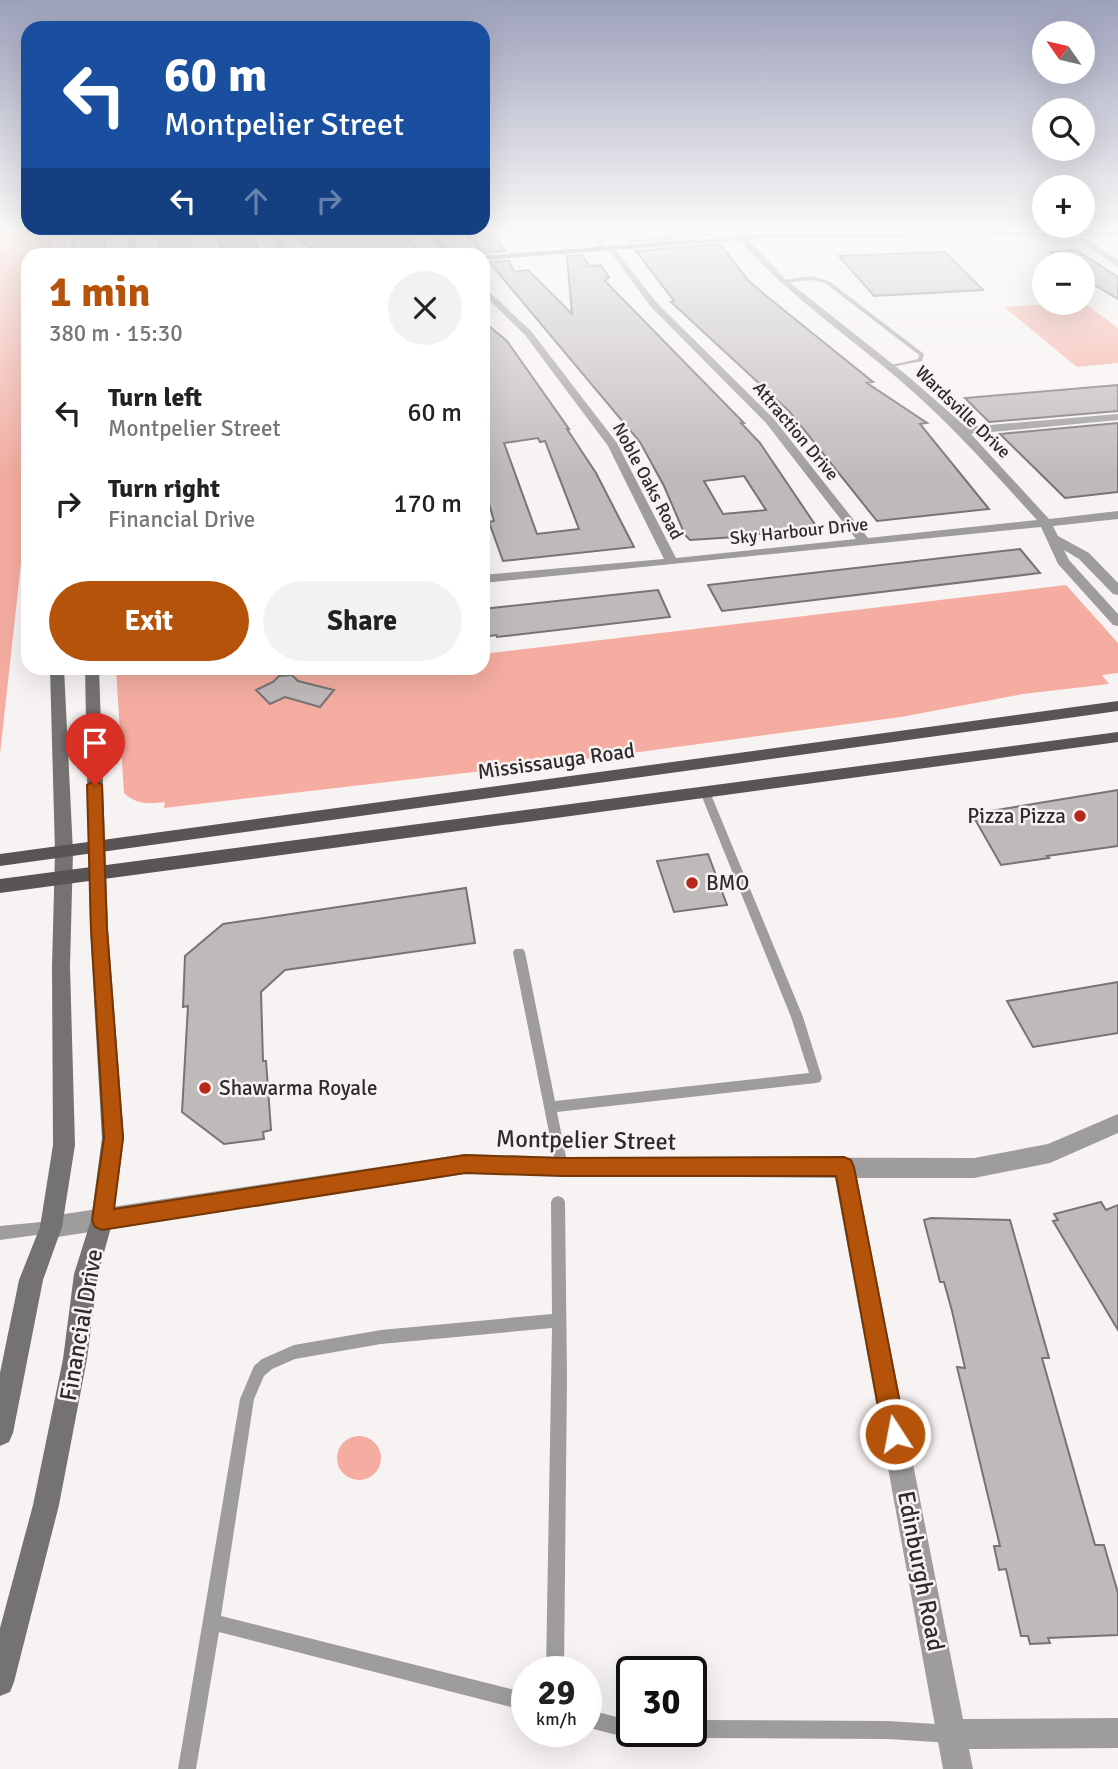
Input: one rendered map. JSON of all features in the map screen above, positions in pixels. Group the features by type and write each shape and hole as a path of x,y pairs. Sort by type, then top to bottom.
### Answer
{"main road":[{"name":"Mississauga Road","path":"0,860 1118,706"},
{"path":"0,886 1118,737"}],"street":[{"name":"Noble Oaks Road","path":"507,313 528,333 613,445 672,562"},
{"name":"Attraction Drive","path":"662,313 770,421 865,542"},
{"name":"Wardsville Drive","path":"821,313 963,432 1046,523 1063,561 1118,622"},
{"path":"963,432 1118,417"},
{"name":"Sky Harbour Drive","path":"490,578 1118,515"},
{"name":"Wardsville Drive","path":"1055,539 1084,556 1117,589"},
{"path":"0,1433 31,1280 51,1227 64,1145 64,852 57,675"},
{"name":"Financial Drive","path":"0,1682 46,1505 75,1359 86,1274 102,1220 113,1138 99,929 92,675"},
{"name":"Montpelier Street","path":"51,1227 465,1164 562,1167 995,1165 1050,1153 1118,1123"},
{"name":"Edinburgh Road","path":"844,1167 958,1769"},
{"path":"952,1734 1118,1732"}],"lane":[{"path":"867,313 922,355 916,362 889,367"},
{"path":"551,1107 816,1078 796,1017 705,792"},
{"path":"519,952 562,1167"},
{"path":"555,1656 560,1320 558,1202"},
{"path":"0,1233 51,1227"},
{"path":"187,1769 247,1399 254,1380 267,1364 294,1352 381,1337 560,1320"},
{"path":"212,1622 511,1698"},
{"path":"707,1729 888,1730 952,1734"}],"shaded area":[{"path":"0,313 21,313 21,564 0,754"},
{"path":"1011,313 1095,315 1097,313 1118,328 1118,363 1077,367"},
{"path":"1066,585 1118,643 1118,673 1102,675 1109,684 1023,694 901,717 602,757 164,808 165,802 143,803 124,793 116,675 490,675 490,653"},
{"path":"359,1436 374,1443 381,1458 374,1473 359,1480 344,1473 337,1458 344,1443"}],"building":[{"path":"531,313 636,313 744,423 741,423 760,443 816,526 690,540 685,535 664,486 640,442","holes":["744,476 766,510 723,514 704,481"]},
{"path":"682,313 787,313 873,382 867,383 927,423 920,424 989,509 877,521 789,411"},
{"path":"490,327 507,341 569,429 596,473 634,547 503,561 490,525 490,522 494,521 490,507","holes":["538,438 540,442 545,441 579,529 537,534 504,443"]},
{"path":"1118,385 1118,411 989,422 965,398"},
{"path":"1118,423 1118,492 1065,498 1000,434"},
{"path":"1020,549 1040,573 722,611 708,585"},
{"path":"658,590 670,617 497,637 490,636 490,608"},
{"path":"292,675 298,681 334,690 320,707 285,697 270,704 256,690 279,676"},
{"path":"1118,790 1118,846 1047,856 1049,858 1001,865 972,814"},
{"name":"BMO","path":"708,854 727,905 674,912 657,861"},
{"path":"466,888 475,943 285,970 261,992 263,1061 266,1061 271,1130 263,1132 264,1139 224,1144 182,1112 188,1006 183,1007 185,956 223,924"},
{"path":"1118,982 1118,1033 1033,1047 1007,1001"},
{"path":"1101,1202 1106,1210 1118,1205 1118,1330 1053,1221 1058,1220 1054,1214"},
{"path":"924,1220 1010,1220 1049,1358 1042,1358 1095,1545 1104,1545 1118,1593 1118,1635 1048,1638 1050,1643 1030,1644 1028,1636 1021,1636 1006,1569 999,1570 994,1546 1000,1546 957,1367 965,1368 944,1282 940,1282"}],"place":[{"name":"Pizza Pizza","path":"1080,816"},
{"name":"BMO","path":"692,883"},
{"name":"Shawarma Royale","path":"205,1088"}],"route":[{"path":"95,785 99,929 113,1138 102,1220 465,1164 562,1167 844,1167 895,1434"}]}
